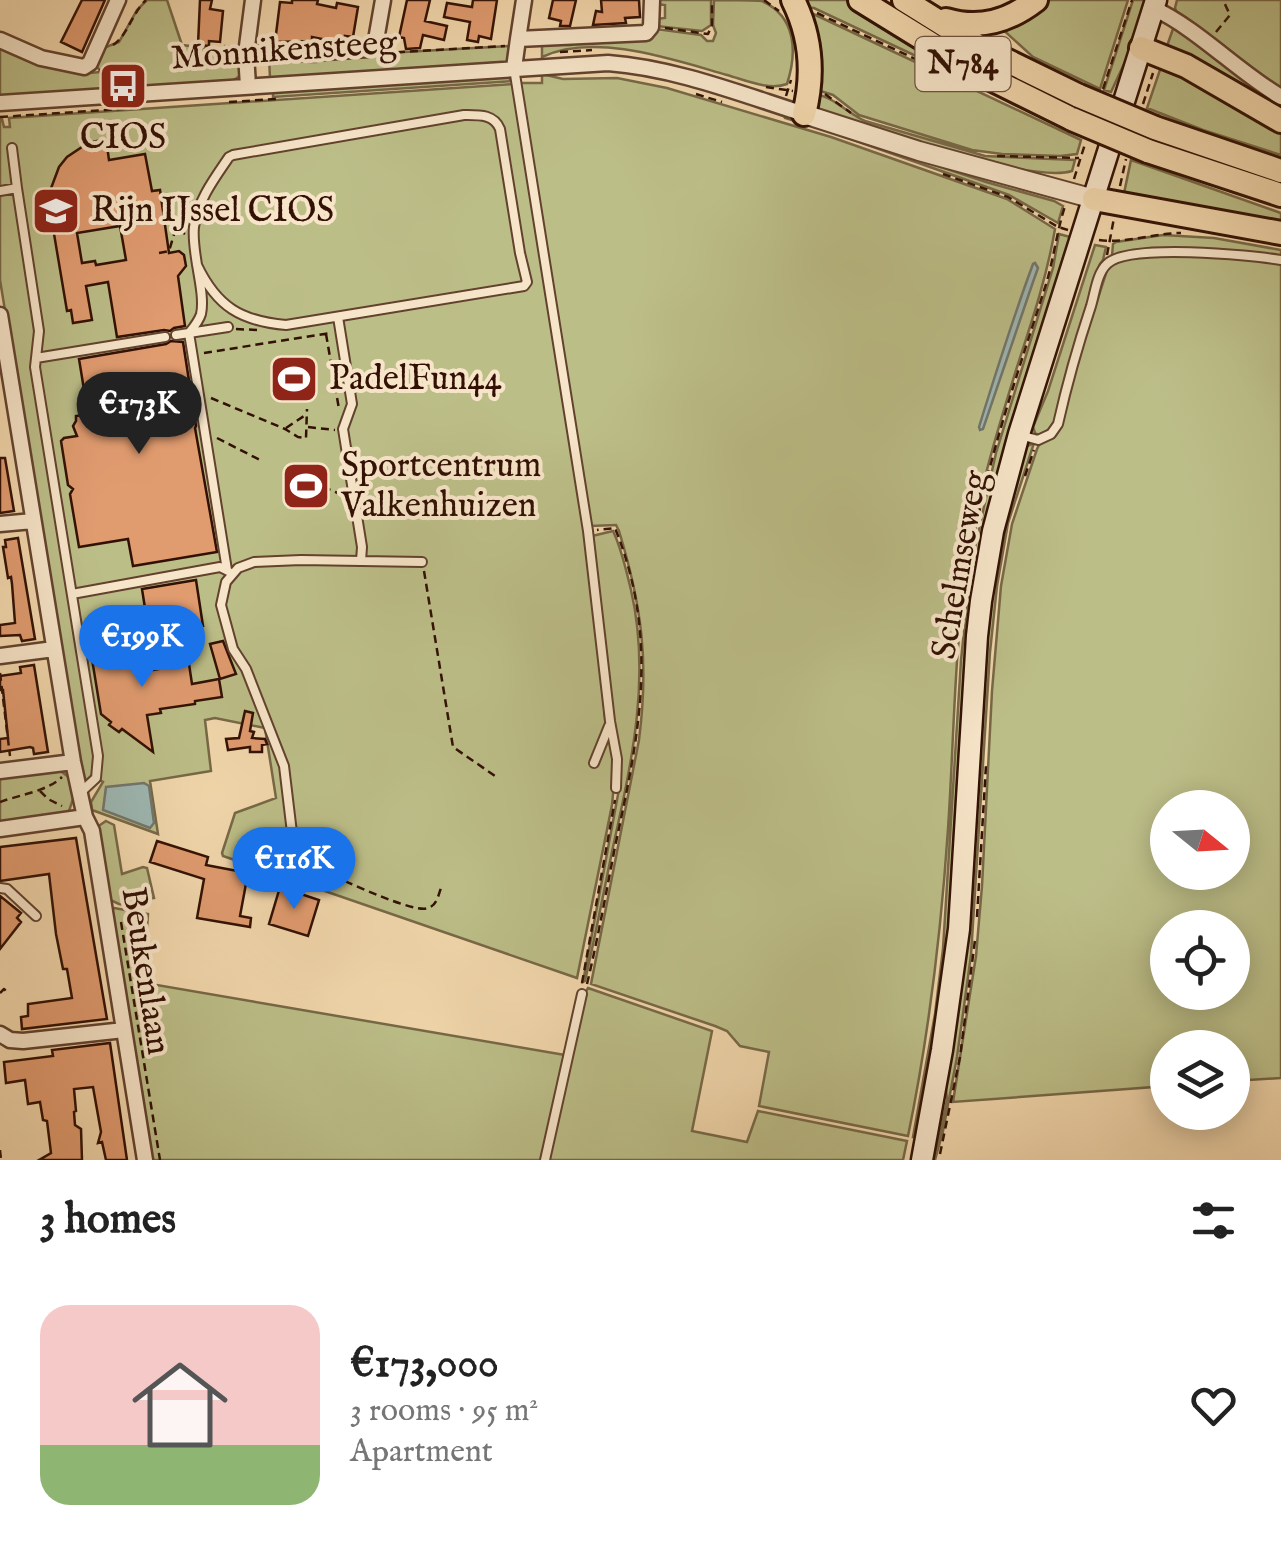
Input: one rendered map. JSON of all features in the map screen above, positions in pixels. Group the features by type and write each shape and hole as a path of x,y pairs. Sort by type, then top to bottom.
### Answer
{"main road":[{"name":"N784","path":"860,0 976,71 1084,102"},
{"path":"914,6 963,25 982,25 1010,16 1036,0"},
{"name":"Schelmseweg","path":"922,1160 959,929 977,636 993,531 1028,437 1094,199 1155,4"},
{"path":"796,5 810,66 810,92 804,114"},
{"name":"N784","path":"914,6 981,48 1152,140 1281,194"},
{"path":"1141,48 1186,66 1281,121"},
{"name":"N784","path":"1152,140 1281,170"},
{"path":"1094,199 1281,233"}],"street":[{"path":"0,40 40,58 84,67 90,62 118,0"},
{"path":"248,86 246,54 252,0"},
{"path":"246,54 368,49 376,40 383,0"},
{"path":"514,68 524,0"},
{"path":"518,42 646,33 651,27 652,0"},
{"path":"1155,4 1281,97"},
{"name":"Monnikensteeg","path":"0,103 608,63 673,74 919,151 1094,199"},
{"name":"Beukenlaan","path":"0,314 8,407 33,522 73,764 92,831 146,1160"},
{"path":"0,524 33,522"},
{"path":"0,656 54,649"},
{"path":"6,771 73,764"},
{"path":"0,829 85,817"},
{"path":"0,1034 23,1041 124,1030"}],"lane":[{"path":"514,68 596,589 617,759 616,788"},
{"path":"197,266 220,299 237,313 286,325 526,285 497,120 464,115 233,154 202,200 195,222 193,242 202,306 200,318 189,333 229,572 221,605 232,649 246,670 284,766 294,841"},
{"path":"12,148 39,331 36,367 99,766 96,778 80,793"},
{"path":"0,191 17,188"},
{"path":"1028,437 1050,434 1058,424 1079,342 1108,262 1126,256 1199,251 1281,260"},
{"path":"338,317 352,404 343,428 361,562"},
{"path":"176,335 228,328"},
{"path":"36,358 165,337"},
{"path":"229,572 254,562 422,562"},
{"path":"72,594 220,567 229,572"},
{"path":"594,763 610,722"},
{"path":"0,888 8,889 36,916"},
{"path":"545,1160 582,994"}],"path":[{"path":"97,46 116,44 146,0"},
{"path":"651,27 708,34 712,0"},
{"path":"764,0 785,17 796,5 810,9 953,77"},
{"path":"1084,102 1132,0"},
{"path":"1206,44 1230,15 1223,0"},
{"path":"368,49 372,54 518,42"},
{"path":"1081,158 1086,141"},
{"path":"159,252 169,251 176,228 193,242"},
{"path":"1110,241 1183,233"},
{"path":"193,355 341,332"},
{"path":"307,427 343,428 326,334"},
{"path":"200,398 209,397 306,438 307,411 285,429"},
{"name":"Schelmseweg","path":"1022,485 1028,437"},
{"path":"206,439 220,438 260,460"},
{"path":"323,487 354,499"},
{"path":"422,562 452,747 498,778"},
{"path":"0,673 6,771"},
{"path":"0,802 53,786 73,764"},
{"path":"976,921 986,768"},
{"path":"582,994 582,974 616,788"},
{"path":"40,790 48,799 85,817"},
{"path":"294,841 292,856 418,908 433,905 441,888"},
{"path":"120,920 160,1160"},
{"path":"939,1160 962,1044 975,938"},
{"path":"0,993 4,989 10,994"},
{"path":"0,1150 1,1160"}],"green space":[{"path":"147,0 167,0 182,45 242,48 241,75 234,80 142,87 141,82 107,84 105,74 94,65 101,49 119,42"},
{"path":"656,0 711,0 711,25 702,31 656,26 656,19 665,18 665,5 657,4"},
{"path":"714,0 762,1 782,16 793,48 787,84 757,84 659,56 610,48 563,50 542,57 542,41 567,40 567,45 571,45 572,39 651,37 656,29 701,35 713,41"},
{"path":"798,0 849,0 1069,128 814,8 802,7"},
{"path":"1043,0 1128,0 1100,89 1033,57 1000,27"},
{"path":"1133,0 1146,0 1130,51 1111,92 1104,90"},
{"path":"1177,0 1281,0 1281,92 1177,14"},
{"path":"807,11 1081,140 1077,154 972,150 859,115 833,95 814,89"},
{"path":"1174,26 1281,101 1281,112 1167,46"},
{"path":"0,45 90,73 100,72 104,90 0,97"},
{"path":"512,46 506,62 270,78 269,57 311,57 311,62 316,62 316,57"},
{"path":"1162,64 1281,131 1281,155 1147,108"},
{"path":"542,74 563,79 617,78 667,88 831,137 1007,199 1055,229 1039,298 988,465 967,565 938,945 908,1136 759,1106 769,1052 740,1046 727,1031 715,1026 591,984 639,740 643,660 638,610 619,531 616,525 590,526 520,83 542,83"},
{"path":"507,76 512,81 273,97 273,91"},
{"name":"Sportcentrum Valkenhuizen","path":"513,84 573,450 593,588 606,728 615,771 612,805 577,978 223,856 235,813 276,798 265,728 215,718 205,720 211,771 150,781 158,834 92,810 91,802 103,782 92,775 82,779 0,280 0,119 4,127 10,127 9,118"},
{"path":"814,94 865,121 985,156 1075,160 1072,171 1022,170 913,142 824,114 815,105"},
{"path":"783,114 1054,201 1063,206 1058,223 1009,195 785,118"},
{"path":"1131,160 1281,213 1281,228 1123,198"},
{"path":"1059,234 1070,237 1069,244 994,494 954,921 918,1137 913,1137 943,949 961,660 971,565 996,453 1053,268"},
{"path":"1163,235 1214,238 1281,250 1281,257 1175,248 1112,256 1116,242"},
{"path":"1095,245 1106,247 1103,260 1075,342 1054,423 1039,435 1033,427"},
{"path":"1199,254 1281,262 1281,1078 1250,1080 1250,1030 1150,1030 1150,1087 953,1102 976,956 992,691 1001,586 1012,524 1039,445 1056,435 1062,425 1108,267 1139,257"},
{"path":"1034,443 1008,523 997,586 971,955 957,1057 935,1160 947,1100 945,1079 996,552 1025,447"},
{"path":"613,531 637,622 637,719 627,783 583,982 620,784 592,536"},
{"path":"62,769 70,778 73,799 68,814 0,822 0,776"},
{"path":"106,821 114,825 122,874 147,868 154,898 137,907 108,899 97,827"},
{"path":"114,908 148,914 146,942 132,940 139,982 565,1055 542,1160 151,1160 110,912"},
{"path":"588,988 712,1031 692,1131 747,1142 758,1111 907,1141 903,1160 547,1160"}],"water":[{"path":"1035,263 1038,268 980,430 1005,345"},
{"path":"144,783 149,786 154,823 150,828 103,810 106,787"}],"building":[{"path":"82,0 105,0 82,52 61,42"},
{"path":"200,0 212,0 210,9 223,11 220,42 209,41 209,46 198,45"},
{"path":"318,0 317,4 336,8 337,3 358,7 353,37 275,42 280,2"},
{"path":"407,0 430,0 425,21 447,26 444,40 423,35 420,48 406,49 404,38 399,37"},
{"path":"473,0 497,0 491,39 479,36 478,42 467,40 470,22 444,17 447,3 472,7"},
{"path":"553,0 576,0 570,26 560,26 561,21 549,18"},
{"path":"601,0 639,0 640,17 625,18 626,23 593,25 596,11 602,12"},
{"path":"106,139 109,160 145,154 152,191 160,190 169,253 179,251 184,255 186,266 178,276 185,326 117,337 108,282 86,286 92,320 73,323 71,310 67,311 50,191 59,167 88,143","holes":["120,226 126,260 82,263 77,233"]},
{"path":"183,342 217,552 133,566 128,539 79,547 70,494 73,489 68,485 61,441 77,436 73,426 76,416 88,414 79,359"},
{"path":"0,458 5,458 14,511 0,513"},
{"path":"18,538 35,639 22,641 20,635 0,636 0,625 15,623 11,577 8,578 3,547 5,540"},
{"path":"196,580 203,626 146,635 142,589"},
{"path":"223,641 236,674 220,679 210,644"},
{"path":"130,642 136,646 140,672 189,664 192,684 219,679 222,697 147,715 153,752 122,729 119,732 109,725 111,722 101,714 91,653 97,647"},
{"path":"34,665 48,752 34,754 30,747 0,752 0,739 8,738 0,676 21,673 20,667"},
{"path":"245,711 253,713 252,738 265,739 267,744 262,745 262,752 250,752 250,747 228,750 226,739 239,738"},
{"path":"76,838 107,1019 22,1029 21,1017 28,1016 28,1004 72,998 56,934 49,874 0,881 0,847"},
{"path":"157,841 208,857 206,865 248,873 240,916 251,918 250,927 197,918 204,879 150,862"},
{"path":"280,887 319,900 308,936 269,924"},
{"path":"0,896 21,913 17,918 21,922 0,949"},
{"path":"110,1043 127,1160 106,1160 102,1142 98,1143 101,1132 93,1087 74,1089 75,1125 81,1129 82,1160 39,1160 51,1153 47,1121 43,1120 40,1102 28,1104 25,1080 6,1083 4,1062 53,1056 52,1050"}],"place":[{"name":"CIOS","path":"123,86"},
{"name":"Rijn IJssel CIOS","path":"56,211"},
{"name":"PadelFun44","path":"294,379"},
{"name":"Sportcentrum Valkenhuizen","path":"306,486"}]}
